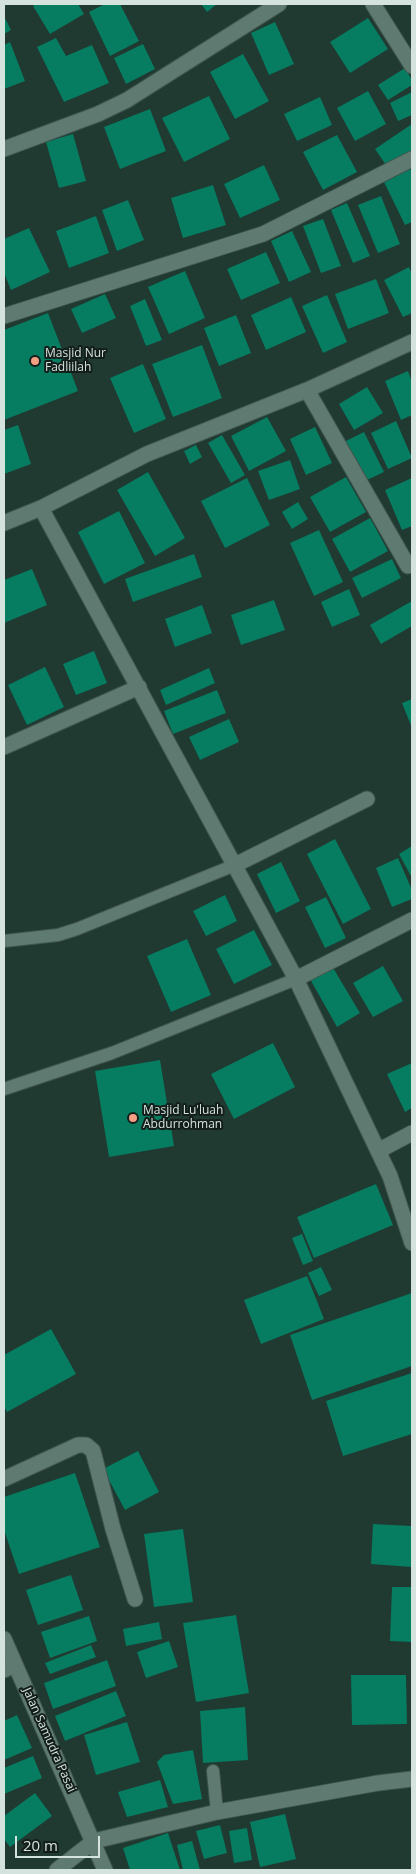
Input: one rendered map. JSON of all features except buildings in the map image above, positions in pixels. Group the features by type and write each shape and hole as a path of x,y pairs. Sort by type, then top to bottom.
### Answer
{"street":[{"path":"4,149 98,114 127,100 279,4"},
{"path":"373,4 412,66"},
{"path":"4,316 263,234 412,159"},
{"path":"4,523 41,508 147,454 306,390 412,342"},
{"path":"306,390 408,566"},
{"path":"41,508 296,978 390,1176 412,1243"},
{"path":"4,747 141,692"},
{"path":"235,865 367,799"},
{"path":"296,978 412,920"},
{"path":"378,1151 412,1134"},
{"path":"4,1479 78,1445 86,1445 93,1451 113,1529 134,1599"},
{"name":"Jalan Samudra Pasai","path":"4,1639 9,1667 94,1841 106,1870"},
{"path":"56,1870 94,1841 217,1812 378,1783 412,1779"}],"lane":[{"path":"4,941 58,935 77,929 235,865"},
{"path":"4,1089 112,1053 296,978"},
{"path":"213,1771 217,1812"}],"place":[{"name":"Masjid Nur Fadliilah","path":"35,361"},
{"name":"Masjid Lu'luah Abdurrohman","path":"133,1118"}]}
